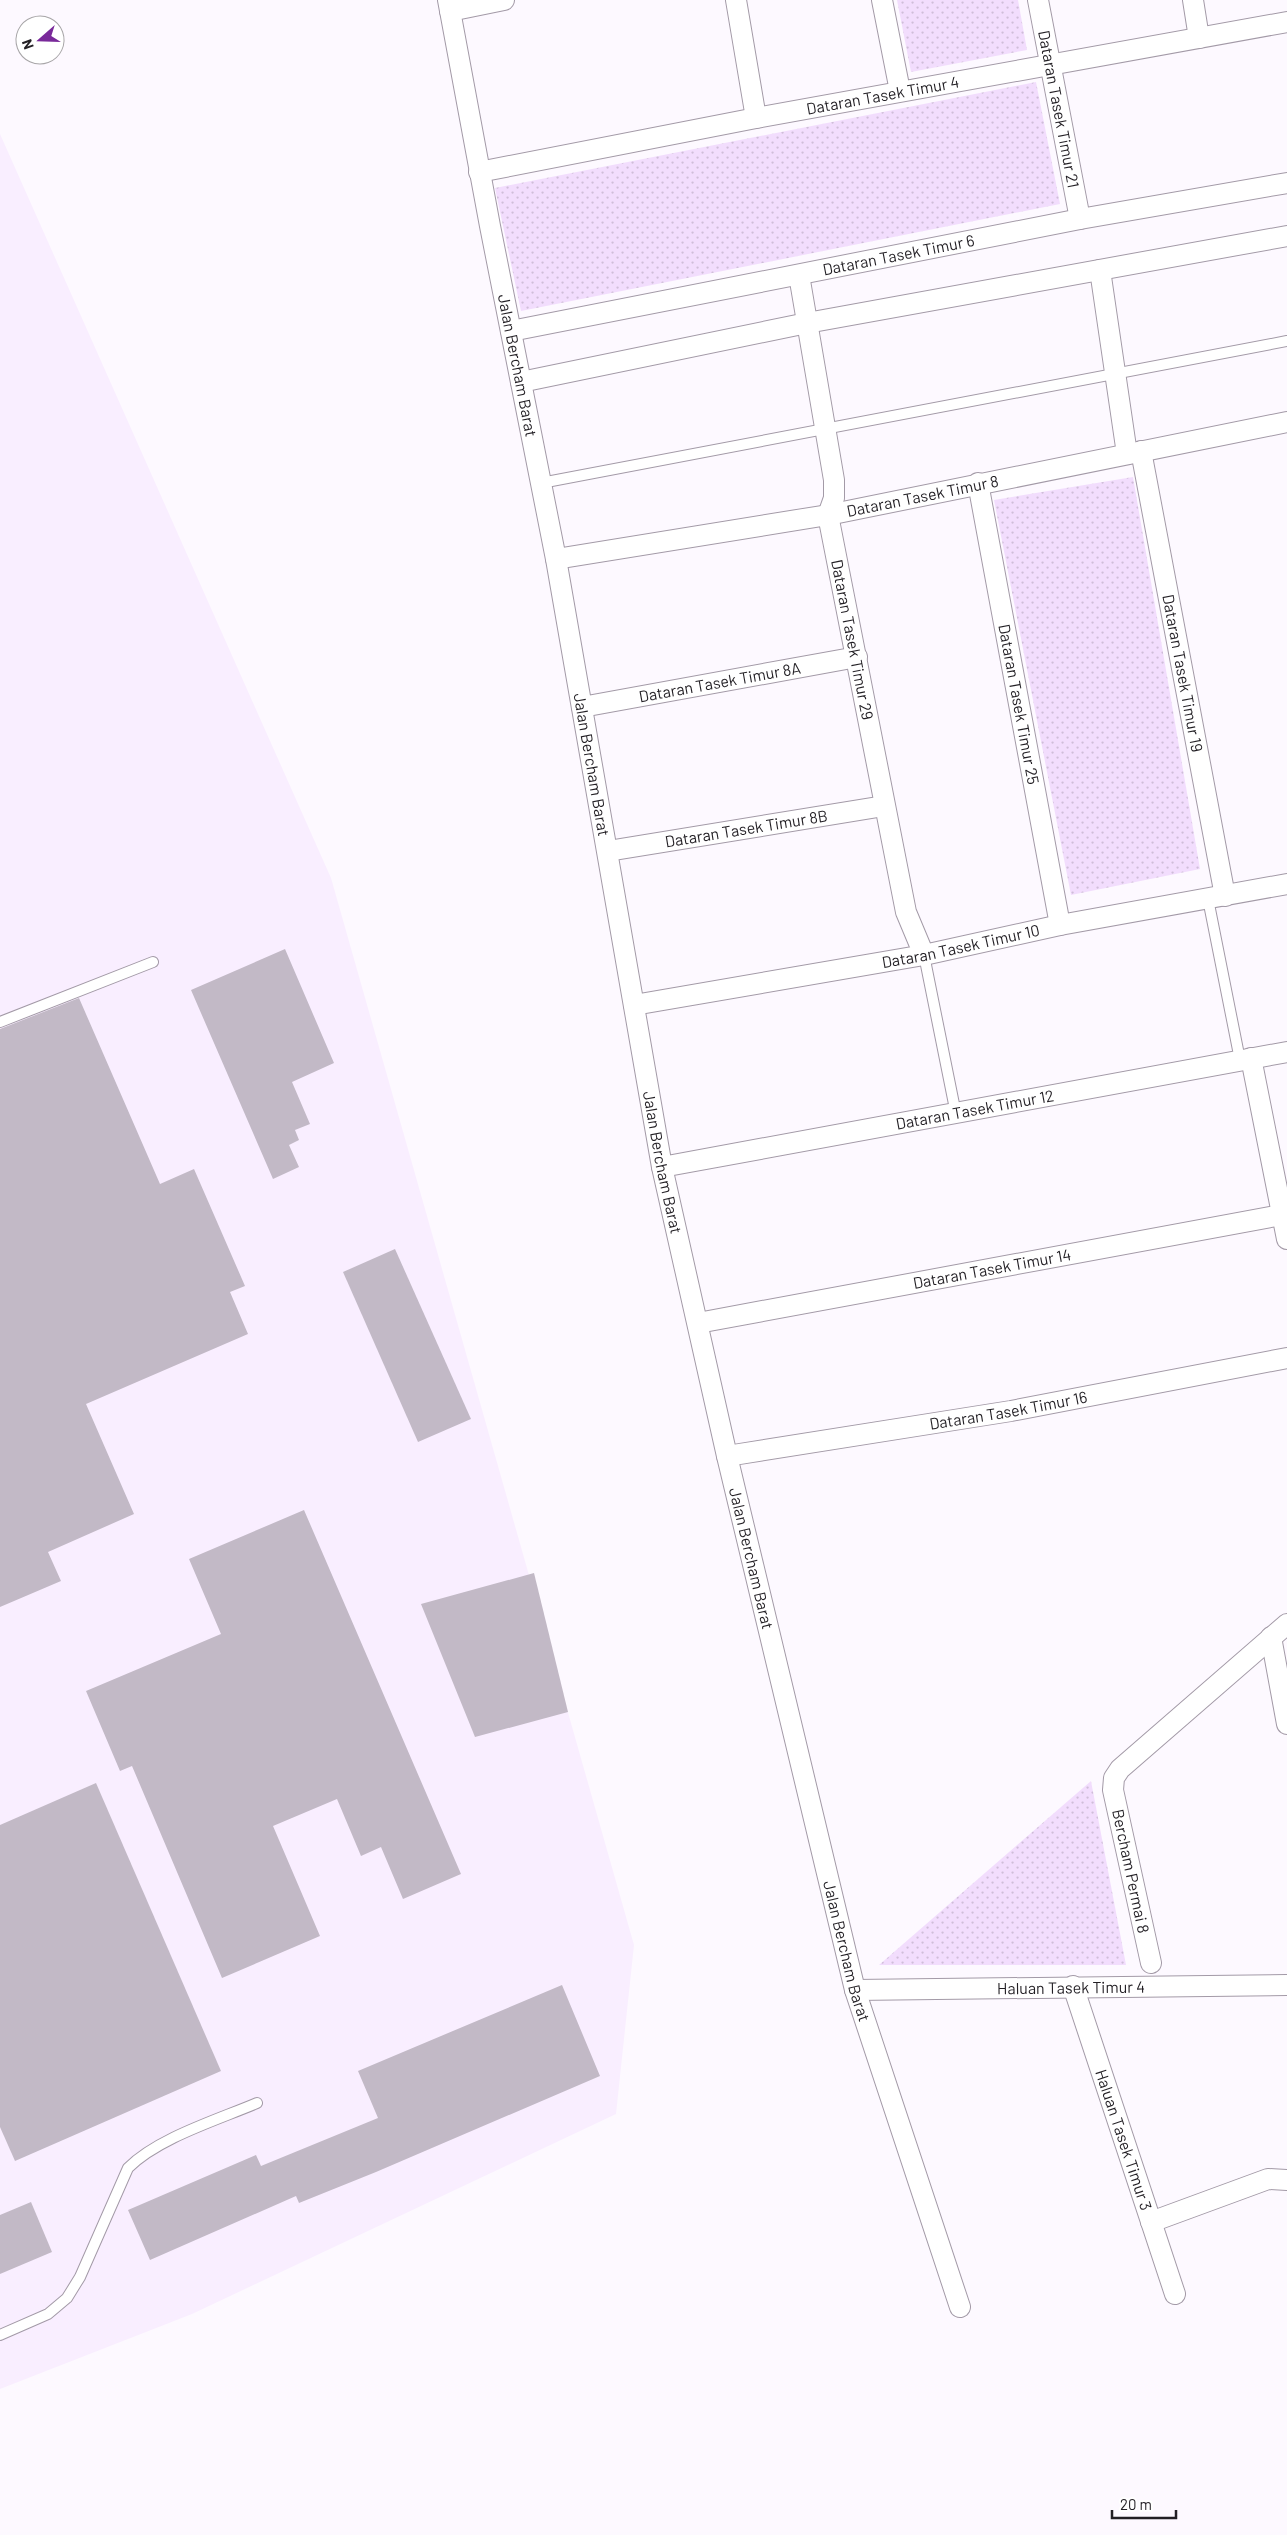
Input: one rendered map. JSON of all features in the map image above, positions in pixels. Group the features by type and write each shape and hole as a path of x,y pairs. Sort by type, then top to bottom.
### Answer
{"street":[{"path":"449,6 504,0"},
{"path":"736,0 756,118"},
{"path":"882,0 900,91"},
{"name":"Dataran Tasek Timur 21","path":"1038,0 1080,219"},
{"path":"1193,0 1199,38"},
{"name":"Jalan Bercham Barat","path":"449,6 479,172 556,559 662,1167 727,1456 855,1990 960,2307"},
{"name":"Dataran Tasek Timur 4","path":"479,172 900,91 1287,22"},
{"name":"Dataran Tasek Timur 6","path":"511,331 1080,219 1287,183"},
{"path":"521,382 807,323 1287,236"},
{"name":"Dataran Tasek Timur 19","path":"1100,270 1115,373 1134,452 1217,898"},
{"name":"Dataran Tasek Timur 29","path":"799,275 835,489 832,507 828,515 906,912 924,955"},
{"name":"Dataran Tasek Timur 8","path":"556,559 828,515 978,483 1287,422"},
{"name":"Dataran Tasek Timur 25","path":"978,483 1060,925"},
{"name":"Dataran Tasek Timur 8A","path":"582,708 857,657"},
{"name":"Dataran Tasek Timur 8B","path":"608,851 884,806"},
{"name":"Dataran Tasek Timur 10","path":"634,1005 924,955 1060,925 1287,884"},
{"name":"Dataran Tasek Timur 12","path":"662,1167 1287,1052"},
{"path":"1246,1059 1284,1215 1287,1239"},
{"name":"Dataran Tasek Timur 14","path":"698,1323 1284,1215"},
{"name":"Dataran Tasek Timur 16","path":"727,1456 1011,1411 1287,1358"},
{"path":"1287,1624 1271,1637 1287,1724"},
{"name":"Bercham Permai 8","path":"1151,1964 1114,1790 1114,1778 1120,1769 1271,1637"},
{"name":"Haluan Tasek Timur 4","path":"855,1990 1287,1985"},
{"name":"Haluan Tasek Timur 3","path":"1073,1986 1175,2294"},
{"path":"1151,2222 1268,2179 1287,2180"}],"lane":[{"path":"540,483 1287,341"},
{"path":"1217,898 1246,1059"},
{"path":"924,955 956,1114"},
{"path":"0,1022 153,962"},
{"path":"0,2335 48,2314 67,2298 80,2277 128,2168 140,2156 157,2146 257,2103"}],"shaded area":[{"path":"897,0 1018,0 1027,50 911,72"},
{"path":"1036,82 1060,204 521,311 495,188"},
{"path":"0,134 331,878 634,1945 616,2114 192,2314 0,2389"},
{"path":"1133,477 1200,869 1071,895 994,500"},
{"path":"1091,1781 1126,1965 879,1965"}],"building":[{"path":"285,949 334,1063 292,1082 310,1124 295,1130 299,1140 289,1145 299,1167 273,1179 191,990"},
{"path":"79,998 160,1184 194,1169 245,1286 230,1292 248,1334 86,1404 134,1514 48,1552 61,1581 0,1607 0,1029"},
{"path":"395,1249 471,1419 418,1442 343,1272"},
{"path":"304,1510 461,1874 403,1899 381,1847 361,1856 337,1799 273,1826 320,1936 222,1978 132,1766 120,1771 86,1691 221,1634 189,1559"},
{"path":"534,1573 568,1712 475,1737 421,1604"},
{"path":"96,1783 221,2071 15,2161 0,2127 0,1825"},
{"path":"562,1985 600,2076 376,2172 299,2203 296,2196 150,2260 128,2210 256,2155 261,2166 378,2118 358,2071"},
{"path":"31,2202 52,2252 0,2274 0,2215"}]}
